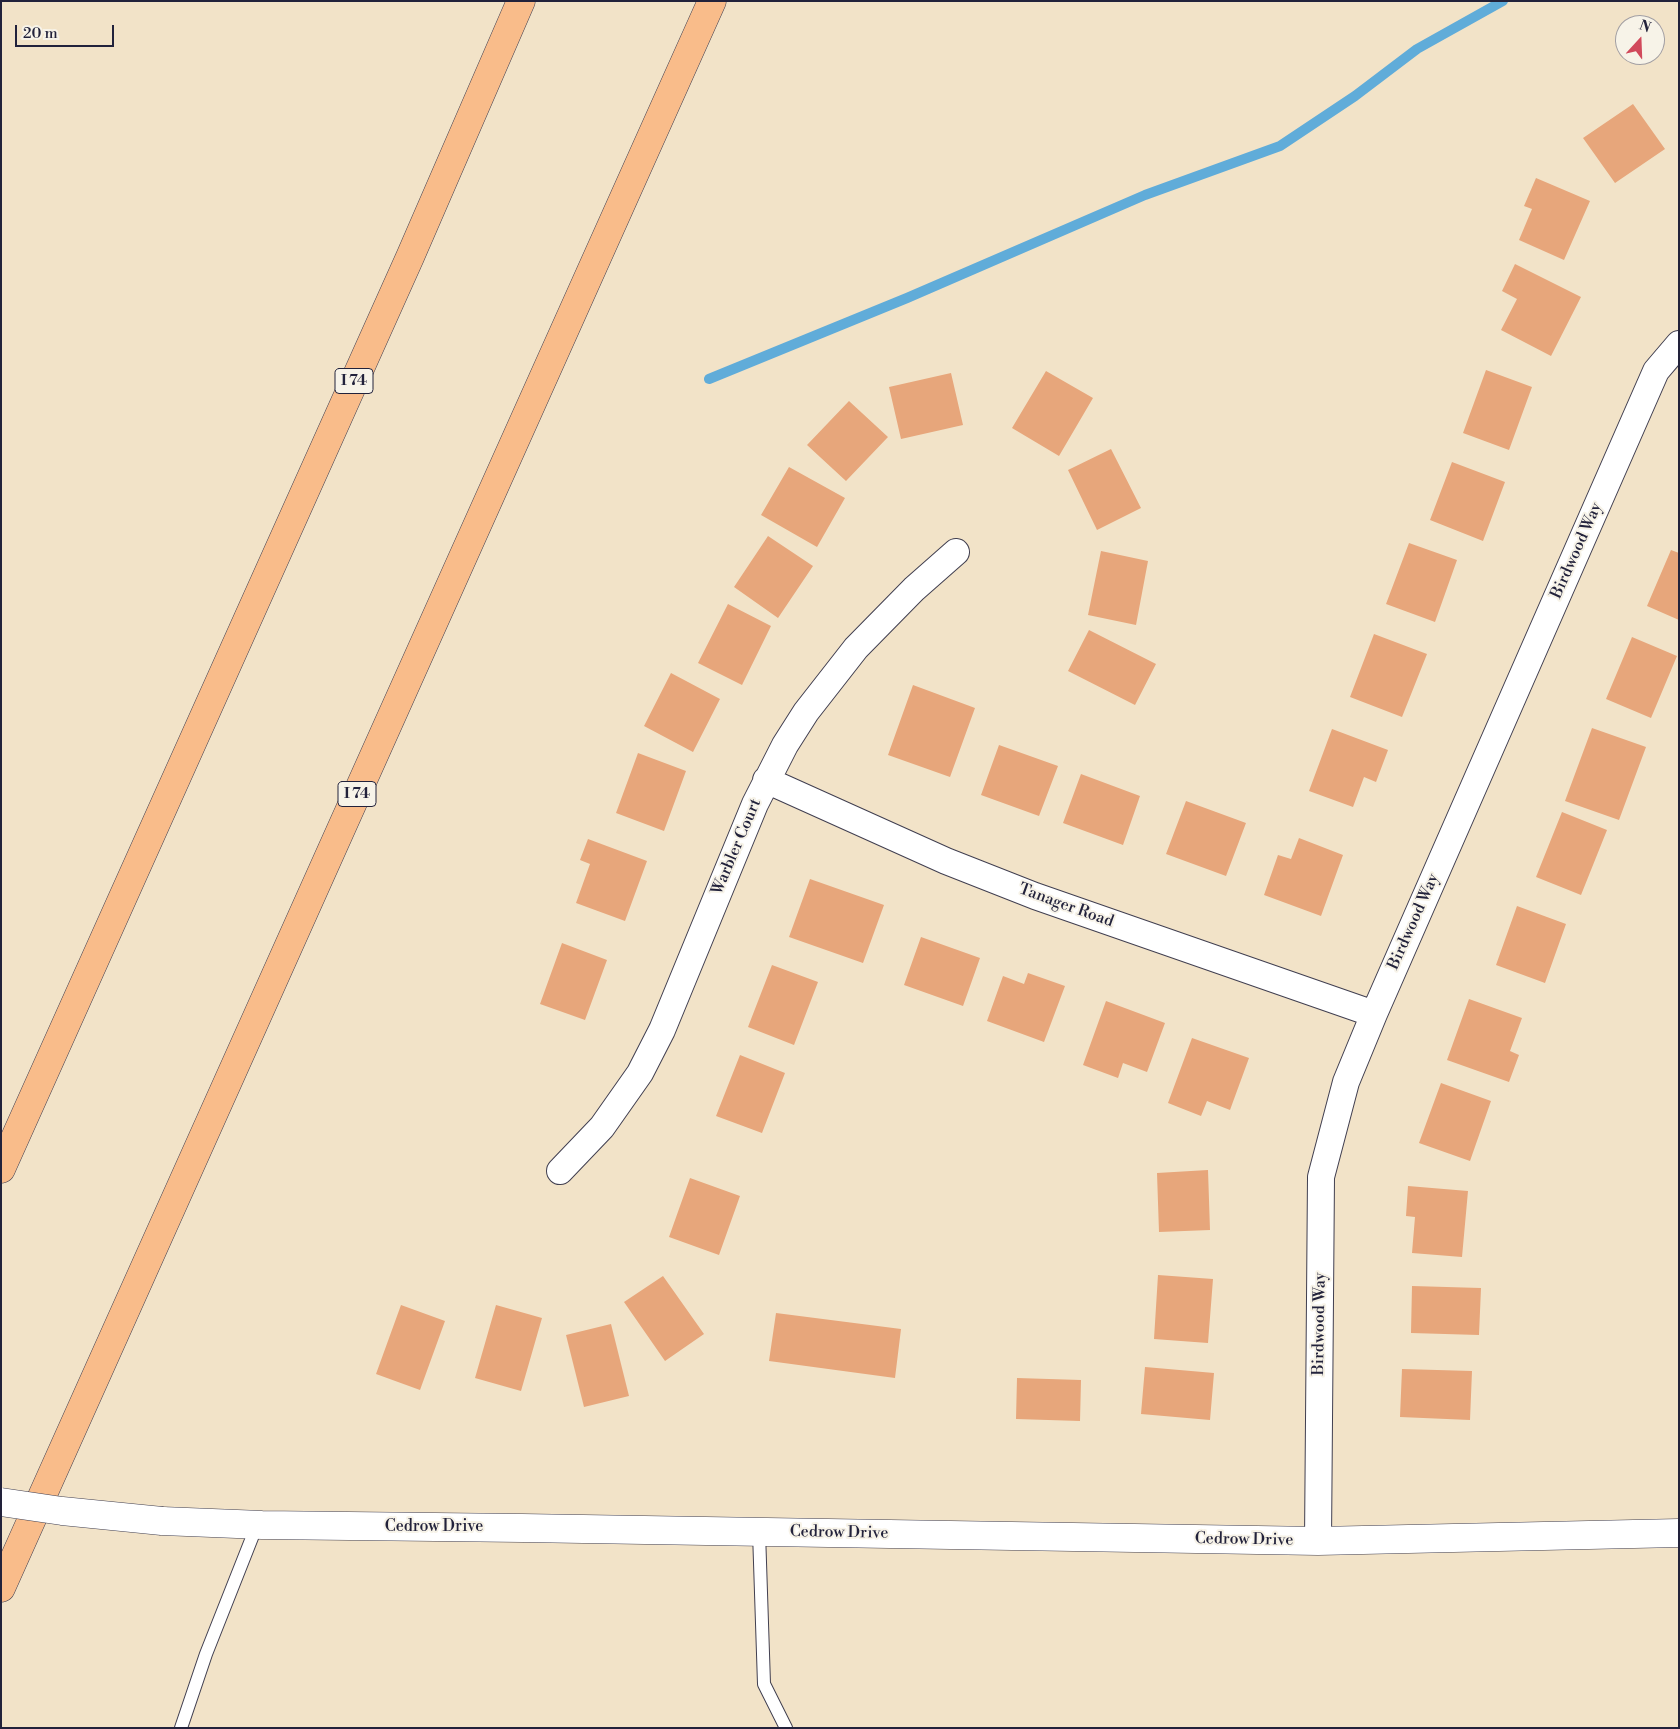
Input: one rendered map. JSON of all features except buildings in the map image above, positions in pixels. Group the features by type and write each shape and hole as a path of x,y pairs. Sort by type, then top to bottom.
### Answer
{"highway":[{"name":"I 74","path":"1,1168 406,266 521,1"},
{"name":"I 74","path":"1,1588 712,1"}],"street":[{"name":"Birdwood Way","path":"1318,1541 1321,1176 1346,1082 1374,1014 1656,371 1679,344"},
{"name":"Warbler Court","path":"560,1171 602,1127 640,1073 662,1030 754,804 785,745 806,712 856,648 914,589 956,552"},
{"name":"Tanager Road","path":"766,780 946,861 1026,892 1374,1014"},
{"name":"Cedrow Drive","path":"1,1502 162,1522 257,1525 1318,1541 1679,1533"}],"lane":[{"path":"181,1728 206,1654 257,1525"},
{"path":"759,1532 764,1684 786,1728"}],"waterway":[{"path":"709,379 907,298 1145,195 1280,146 1355,96 1417,49 1503,1"}]}
